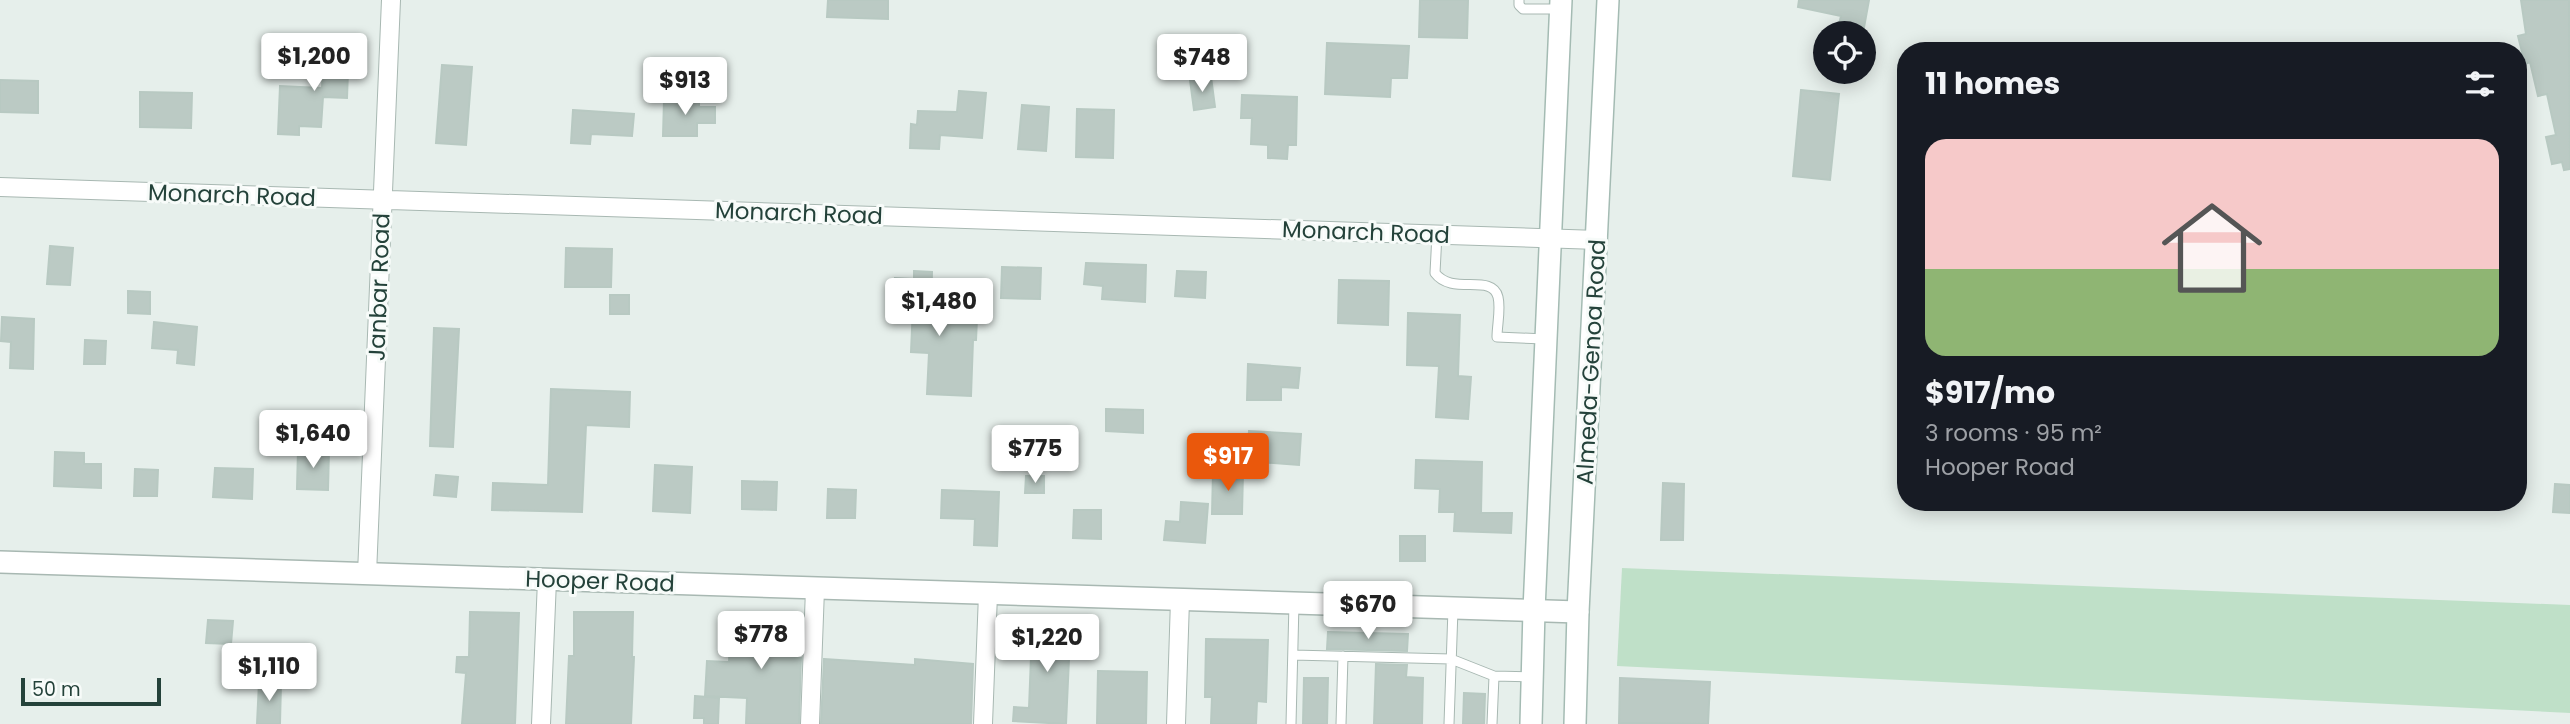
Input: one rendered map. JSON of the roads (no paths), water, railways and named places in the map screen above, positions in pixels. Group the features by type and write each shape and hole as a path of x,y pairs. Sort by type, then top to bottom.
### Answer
{"street":[{"name":"Janbar Road","path":"367,573 391,0"},
{"name":"Almeda-Genoa Road","path":"1576,724 1578,612 1608,0"},
{"name":"Almeda-Genoa Road","path":"1531,724 1561,5"},
{"name":"Monarch Road","path":"0,187 1598,240"},
{"name":"Hooper Road","path":"0,562 1578,612"},
{"path":"541,724 547,580"},
{"path":"810,724 815,589"},
{"path":"983,724 988,594"},
{"path":"1176,724 1181,600"}],"lane":[{"path":"1519,0 1523,9 1561,5"},
{"path":"1437,234 1435,273 1440,280 1447,284 1486,285 1494,289 1498,298 1497,337 1547,339"},
{"path":"1291,724 1294,603"},
{"path":"1449,724 1453,608"},
{"path":"1293,655 1451,659 1494,676 1533,677"},
{"path":"1341,724 1343,656"},
{"path":"1492,724 1494,676"}]}
